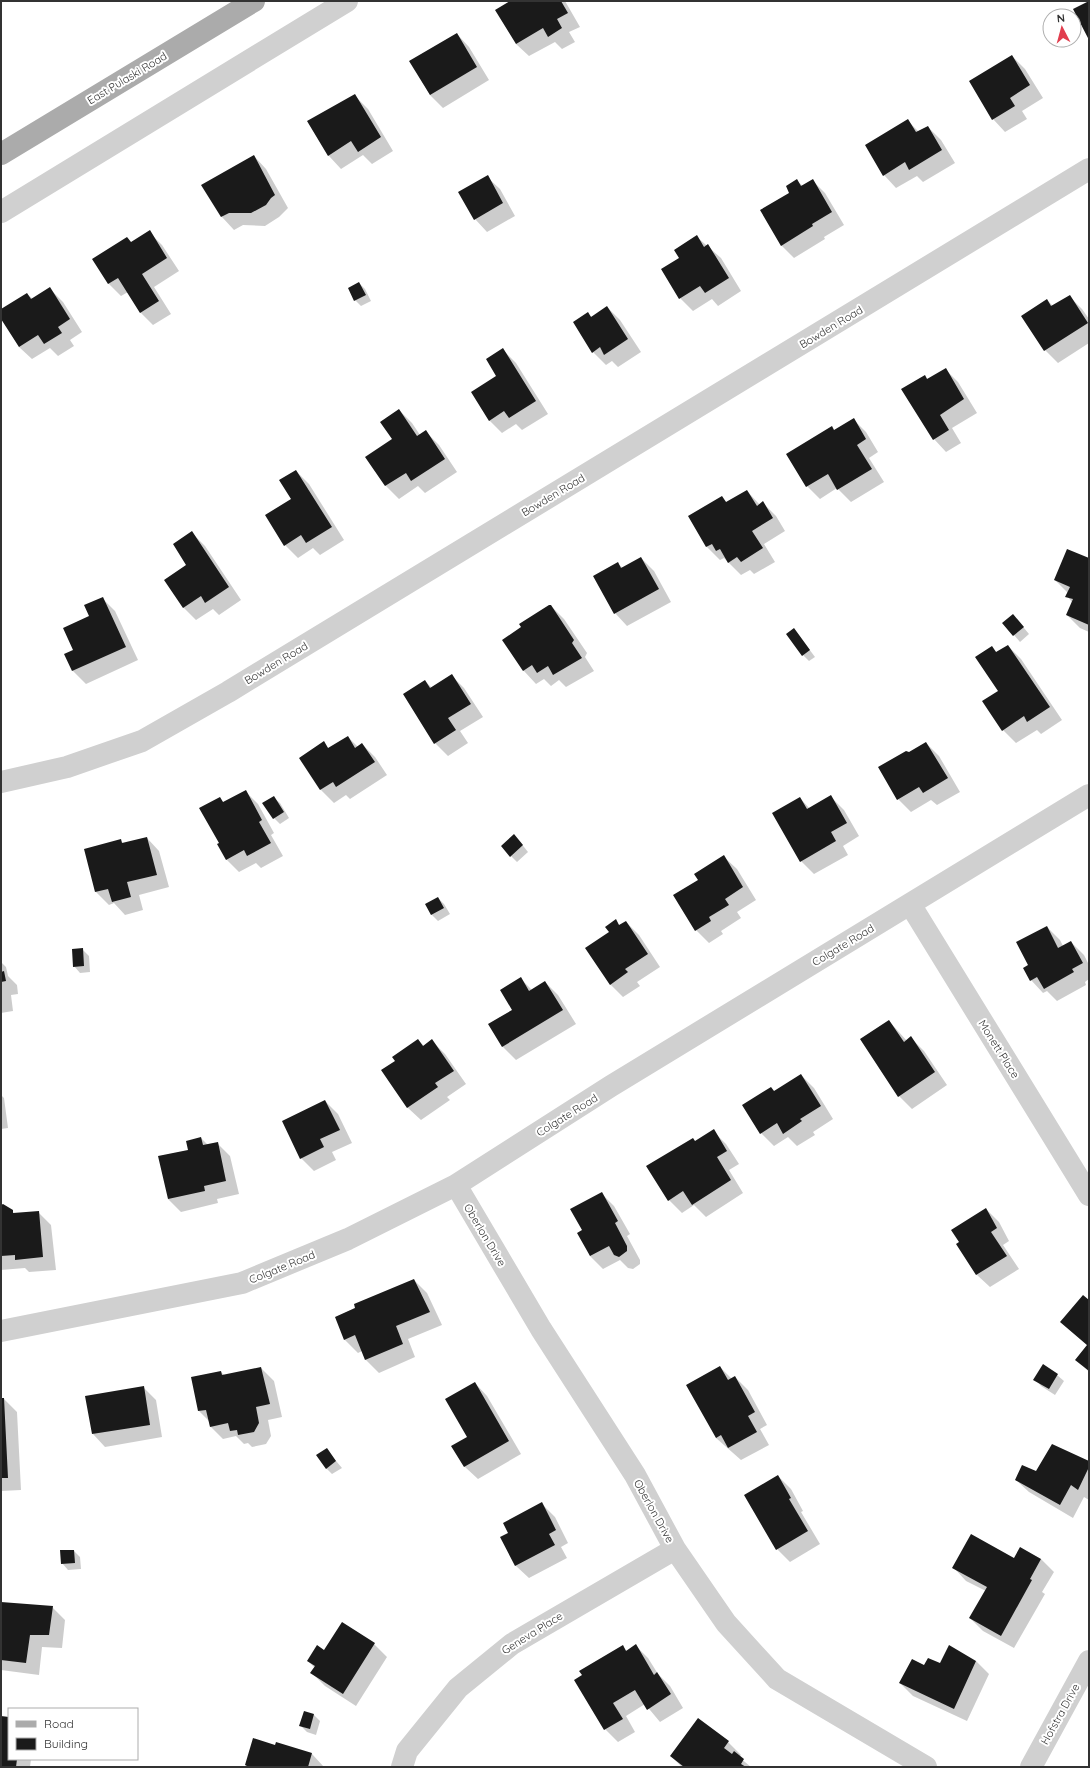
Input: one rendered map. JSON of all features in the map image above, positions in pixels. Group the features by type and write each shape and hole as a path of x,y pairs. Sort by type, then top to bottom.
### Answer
{"main road":[{"name":"East Pulaski Road","path":"1,154 254,1"}],"street":[{"path":"1,212 347,1"},
{"name":"Bowden Road","path":"1,782 67,767 142,741 234,688 1089,169"},
{"name":"Colgate Road","path":"1,1331 242,1283 348,1240 456,1185 611,1086 1089,795"},
{"name":"Monett Place","path":"910,904 1089,1195"},
{"name":"Oberlon Drive","path":"456,1185 541,1329 635,1475 675,1549 726,1623 777,1679 926,1767"},
{"name":"Geneva Place","path":"402,1767 407,1751 458,1688 512,1644 675,1549"},
{"name":"Hofstra Drive","path":"1031,1767 1089,1661"}],"building":[{"path":"510,1 561,1 568,13 557,19 562,28 548,37 543,28 516,44 495,10"},
{"path":"1089,1 1089,40 1082,26 1082,8 1075,8"},
{"path":"457,33 477,67 430,95 409,61"},
{"path":"1012,55 1030,85 1010,98 1015,106 992,120 969,81"},
{"path":"355,94 381,137 358,152 351,141 328,156 307,121"},
{"path":"908,119 916,132 928,126 942,150 909,170 905,162 883,176 865,145"},
{"path":"254,155 275,195 266,205 251,213 229,213 221,217 201,185"},
{"path":"488,175 503,203 474,220 458,192"},
{"path":"797,179 801,186 813,179 832,212 781,246 760,210 789,193 786,186"},
{"path":"150,230 167,258 142,274 159,301 140,313 118,278 108,284 92,259 127,237 131,242"},
{"path":"697,235 704,247 708,244 729,278 705,293 700,286 679,299 661,269 679,258 674,250"},
{"path":"359,282 366,295 354,301 348,288"},
{"path":"50,287 70,319 58,327 62,333 44,344 38,335 19,347 1,319 1,309 27,293 31,299"},
{"path":"1070,295 1088,323 1044,351 1021,316 1047,299 1051,306"},
{"path":"607,306 628,339 604,355 600,347 592,353 573,322 588,312 591,317"},
{"path":"503,348 536,401 509,418 504,411 489,421 471,392 496,376 486,359"},
{"path":"946,368 964,399 940,415 949,430 933,440 901,389 925,375 927,379"},
{"path":"399,409 417,436 426,430 445,459 411,481 406,473 385,486 365,457 392,439 380,422"},
{"path":"854,418 866,439 857,445 872,469 837,490 828,474 806,487 786,454 832,426 834,430"},
{"path":"296,470 332,527 306,543 301,535 284,546 265,515 291,499 279,480"},
{"path":"747,490 757,506 763,501 773,518 752,531 763,548 741,562 737,557 728,563 720,549 716,551 712,544 706,547 688,516 722,496 726,502"},
{"path":"192,531 229,587 205,603 201,596 183,608 164,580 186,565 173,544"},
{"path":"1067,549 1089,558 1089,625 1066,615 1073,599 1065,597 1070,587 1054,580"},
{"path":"641,557 659,589 614,614 593,576 618,562 621,568"},
{"path":"103,597 126,647 72,671 64,654 73,650 63,628 89,616 84,605"},
{"path":"551,605 574,640 572,643 582,658 553,675 548,666 537,673 532,665 523,671 502,640 521,627 519,624"},
{"path":"1013,614 1024,627 1013,636 1002,623"},
{"path":"794,628 810,650 802,656 786,634"},
{"path":"1008,645 1050,707 1027,722 1024,716 1002,731 982,701 998,691 975,657 992,646 996,652"},
{"path":"452,674 471,704 448,718 456,730 434,744 403,694 425,680 430,688"},
{"path":"348,736 355,748 362,743 375,762 336,787 333,782 320,790 299,758 324,741 328,748"},
{"path":"926,742 948,778 923,793 919,787 897,800 878,767 906,751 909,752"},
{"path":"246,790 262,820 259,822 271,843 247,856 244,850 226,860 217,844 219,843 199,808 220,797 223,802"},
{"path":"831,795 847,823 831,832 836,841 800,862 772,813 800,797 807,809"},
{"path":"274,796 284,812 273,819 262,803"},
{"path":"514,834 523,845 510,857 501,846"},
{"path":"147,837 157,875 127,882 131,897 112,902 108,889 95,892 84,849 121,839 122,843"},
{"path":"724,855 743,887 725,899 729,905 709,917 711,921 695,931 673,895 698,880 694,874"},
{"path":"438,897 444,908 431,915 425,904"},
{"path":"616,919 619,925 626,921 648,954 625,969 628,972 610,985 585,948 609,932 605,927"},
{"path":"1047,926 1058,948 1071,941 1083,963 1072,969 1074,972 1044,989 1037,977 1030,981 1023,968 1028,965 1016,942"},
{"path":"83,948 84,966 73,967 72,949"},
{"path":"4,971 6,981 1,982 1,972"},
{"path":"521,977 529,991 545,981 563,1010 502,1047 488,1024 512,1010 500,990"},
{"path":"889,1020 904,1042 911,1036 935,1072 898,1097 860,1039"},
{"path":"418,1039 423,1046 432,1039 454,1071 435,1083 438,1087 407,1108 381,1070 395,1061 392,1057"},
{"path":"801,1074 821,1106 800,1119 802,1121 783,1134 777,1123 760,1134 742,1105 771,1087 774,1091"},
{"path":"325,1100 340,1130 320,1139 324,1147 300,1159 282,1121"},
{"path":"714,1129 727,1151 717,1157 731,1180 692,1205 683,1191 668,1201 646,1166 693,1138 695,1141"},
{"path":"201,1137 203,1145 218,1142 226,1181 204,1186 205,1191 168,1199 158,1156 188,1150 186,1141"},
{"path":"602,1192 618,1221 615,1223 627,1246 627,1251 619,1257 614,1255 609,1246 590,1256 577,1233 582,1230 570,1209"},
{"path":"3,1204 13,1210 13,1213 39,1211 43,1257 15,1260 15,1255 1,1256 1,1205"},
{"path":"986,1208 997,1228 991,1232 1007,1256 976,1275 956,1244 959,1242 951,1230"},
{"path":"414,1279 430,1312 396,1326 403,1344 365,1360 355,1335 344,1340 335,1317 355,1308 354,1304"},
{"path":"1083,1295 1089,1300 1089,1371 1075,1360 1087,1345 1060,1322"},
{"path":"1043,1364 1058,1374 1049,1389 1033,1380"},
{"path":"720,1366 728,1380 735,1376 755,1412 748,1416 757,1432 728,1448 721,1435 716,1438 686,1385"},
{"path":"261,1367 270,1404 256,1407 259,1423 254,1432 238,1435 237,1430 230,1431 228,1423 210,1427 206,1410 198,1411 191,1377 221,1371 222,1375"},
{"path":"475,1382 509,1441 464,1467 451,1446 467,1437 445,1399"},
{"path":"144,1386 150,1425 92,1434 85,1396"},
{"path":"1,1398 4,1398 8,1478 1,1478"},
{"path":"1052,1444 1089,1461 1089,1467 1078,1490 1071,1485 1060,1505 1015,1480 1022,1465 1036,1471"},
{"path":"327,1448 336,1461 326,1469 316,1455"},
{"path":"778,1475 791,1498 789,1499 808,1531 776,1550 744,1495"},
{"path":"542,1502 556,1530 549,1534 555,1545 515,1566 500,1537 508,1533 503,1523"},
{"path":"971,1534 1014,1558 1020,1547 1041,1559 1030,1579 1032,1580 1001,1636 969,1618 987,1587 952,1568"},
{"path":"60,1550 74,1550 75,1563 61,1564"},
{"path":"1,1602 53,1606 49,1635 30,1635 26,1663 1,1660"},
{"path":"342,1622 375,1643 343,1694 310,1673 315,1666 307,1661 317,1645 324,1650"},
{"path":"636,1644 654,1675 657,1672 671,1694 647,1710 635,1690 613,1703 623,1719 604,1730 574,1680 582,1675 579,1671 623,1645 626,1651"},
{"path":"949,1645 976,1661 954,1709 899,1683 912,1659 924,1665 928,1658 940,1663"},
{"path":"304,1711 314,1714 310,1729 299,1726"},
{"path":"1,1716 8,1717 8,1760 17,1760 16,1767 1,1767"},
{"path":"698,1718 729,1741 724,1748 732,1754 734,1751 744,1759 741,1764 746,1767 684,1767 670,1756"},
{"path":"253,1738 275,1745 276,1742 312,1753 308,1767 249,1767 245,1765"}]}
